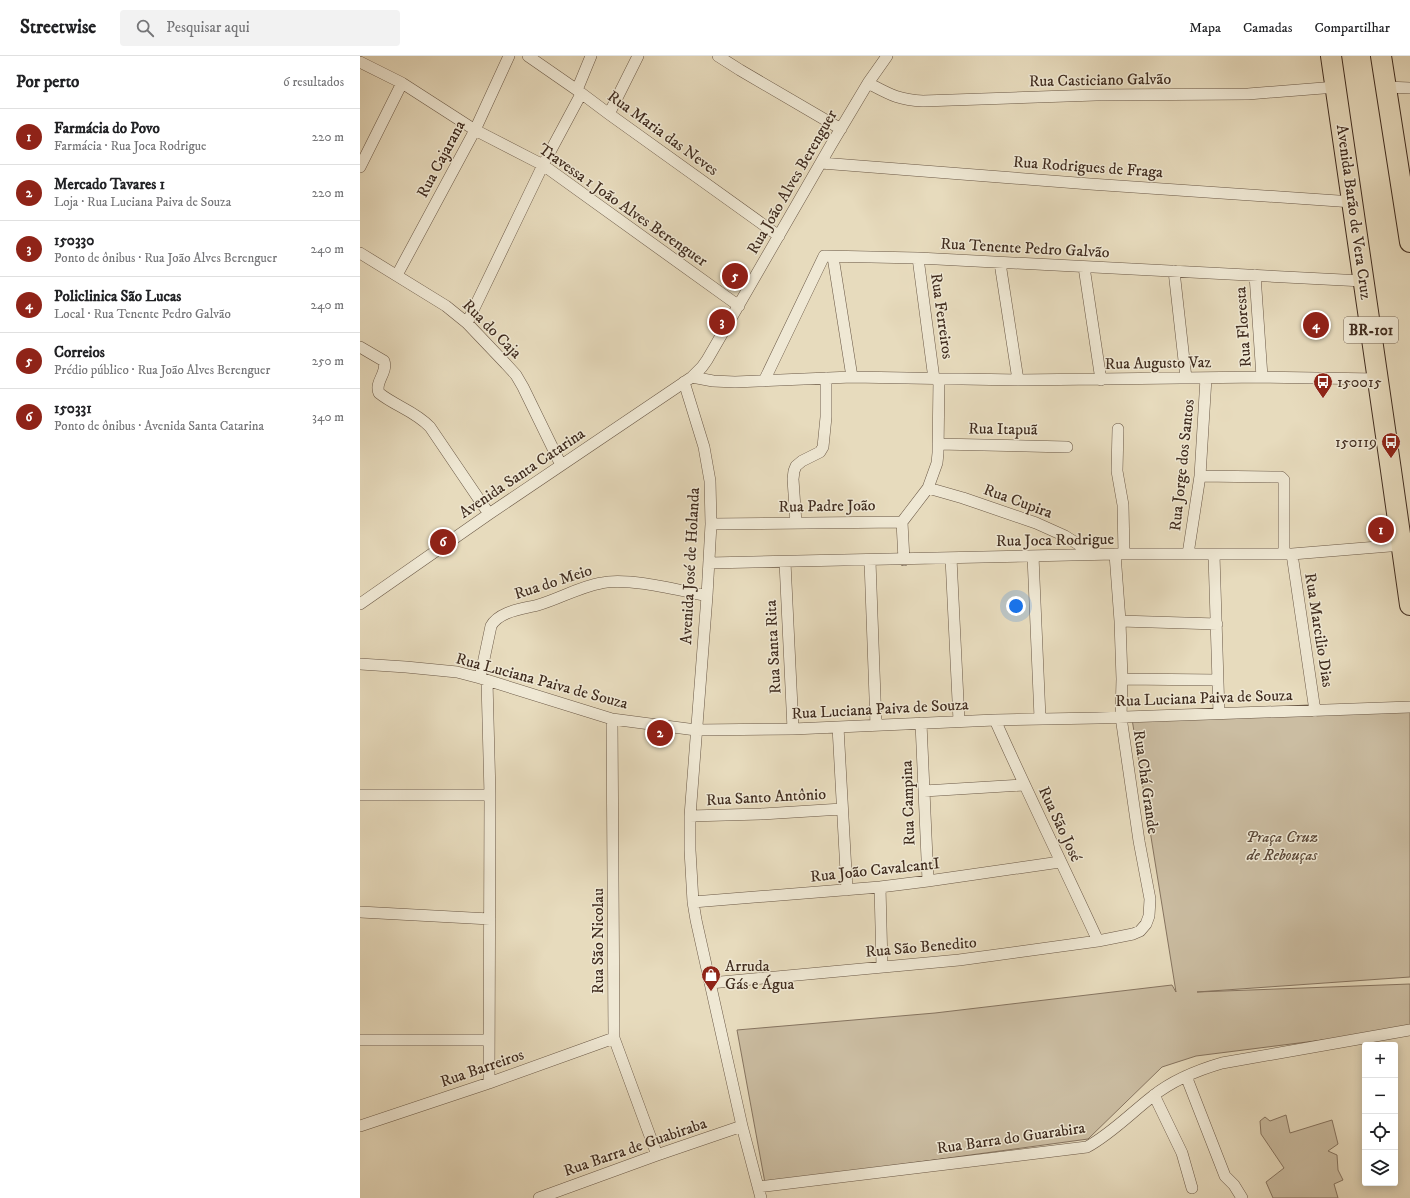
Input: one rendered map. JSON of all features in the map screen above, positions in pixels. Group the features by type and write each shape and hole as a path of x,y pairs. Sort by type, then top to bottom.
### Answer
{"highway":[{"name":"Avenida Barão de Vera Cruz","path":"1331,56 1410,605"},
{"path":"1381,56 1406,194 1410,242"}],"street":[{"name":"Rua Cajarana","path":"397,275 475,130 508,56"},
{"name":"Rua Maria das Neves","path":"528,56 779,236"},
{"path":"467,323 579,92 591,56"},
{"path":"609,114 638,56"},
{"path":"718,56 841,129"},
{"name":"Rua João Alves Berenguer","path":"688,380 707,360 868,83 887,56"},
{"name":"Travessa 1 João Alves Berenguer","path":"360,62 402,83 475,130 543,165 739,306"},
{"path":"360,167 402,83"},
{"name":"Rua Casticiano Galvão","path":"868,83 896,98 923,101 1096,95 1248,94 1336,87"},
{"path":"1386,87 1410,88"},
{"name":"Rua Rodrigues de Fraga","path":"821,163 1353,202"},
{"name":"Rua do Caja","path":"360,253 446,306 467,323 516,375 561,465"},
{"path":"764,381 824,256 833,257 852,377"},
{"name":"Rua Tenente Pedro Galvão","path":"833,257 918,258 1363,281"},
{"name":"Rua Ferreiros","path":"918,258 937,379 938,444 936,463 928,488"},
{"path":"1000,263 1018,380"},
{"path":"1084,266 1101,380"},
{"path":"1174,271 1186,378"},
{"name":"Rua Floresta","path":"1255,275 1262,377"},
{"path":"360,346 384,361 385,369 377,390 379,393 422,419 430,427 489,514"},
{"name":"Rua Augusto Vaz","path":"688,380 735,382 852,377 1018,380 1262,377 1377,379"},
{"path":"796,523 794,471 796,466 820,452 823,447 826,417 826,378"},
{"name":"Rua Jorge dos Santos","path":"1188,554 1200,476 1206,378"},
{"name":"Avenida Santa Catarina","path":"360,604 489,514 688,380"},
{"name":"Avenida José de Holanda","path":"688,380 704,447 710,481 711,524 690,816 693,902 742,1126 760,1192"},
{"name":"Rua Chá Grande","path":"1118,429 1118,471 1123,505 1120,554 1122,679 1121,717 1138,834 1150,899 1150,907 1146,924 1140,931 1133,934"},
{"name":"Rua Itapuã","path":"938,444 1067,447"},
{"name":"Rua Marcilio Dias","path":"1200,476 1276,477 1283,478 1285,482 1288,554 1316,711"},
{"path":"904,560 902,522 928,488"},
{"name":"Rua Cupira","path":"928,488 963,498 1036,523 1065,536 1094,554"},
{"name":"Rua Padre João","path":"711,524 902,522"},
{"name":"Rua Joca Rodrigue","path":"708,563 904,560 1094,554 1288,554 1402,545"},
{"path":"1214,555 1219,714"},
{"path":"1033,556 1040,718"},
{"path":"951,558 959,721"},
{"path":"870,560 876,725"},
{"name":"Rua Santa Rita","path":"785,562 793,729"},
{"name":"Rua do Meio","path":"484,680 492,626 494,621 502,616 540,605 584,587 603,582 624,582 654,586 707,596"},
{"path":"1120,621 1217,624"},
{"name":"Rua Luciana Paiva de Souza","path":"360,664 450,672 484,680 612,720 696,730 793,729 1040,718 1121,717 1410,707"},
{"path":"1122,679 1218,680"},
{"path":"484,680 490,795 489,1083"},
{"name":"Rua São Nicolau","path":"612,720 614,1038 657,1155"},
{"name":"Rua São José","path":"994,720 1098,941"},
{"name":"Rua Campina","path":"921,723 928,881"},
{"path":"838,727 847,890"},
{"path":"924,791 1024,785"},
{"path":"360,795 490,795"},
{"name":"Rua Santo Antônio","path":"690,816 761,814 842,809"},
{"name":"Rua João CavalcantI","path":"693,902 880,887 1060,862"},
{"path":"880,887 882,966"},
{"path":"360,912 490,919"},
{"name":"Rua São Benedito","path":"710,983 959,960 1098,941 1133,934"},
{"name":"Rua Barra do Guarabira","path":"760,1192 1086,1147 1102,1139 1154,1095 1186,1076 1205,1068 1222,1063 1410,1030"},
{"name":"Rua Barreiros","path":"360,1126 489,1083 614,1038"},
{"path":"360,1040 489,1040"},
{"path":"1186,1076 1225,1176 1242,1198"},
{"path":"1154,1095 1182,1153 1192,1188"},
{"name":"Rua Barra de Guabiraba","path":"538,1198 742,1126"}],"green space":[{"name":"Praça Cruz de Rebouças","path":"1410,712 1410,977 1197,992 1410,984 1410,1029 1196,1056 1162,1067 1088,1139 765,1183 737,1030 935,1013 1172,985 1176,992 1132,719"},
{"path":"1286,1115 1290,1133 1332,1120 1338,1144 1328,1151 1337,1155 1338,1170 1343,1180 1334,1184 1338,1198 1273,1198 1266,1182 1284,1168 1261,1134 1260,1121 1265,1117 1270,1121"}],"place":[{"name":"Correios","path":"735,276"},
{"name":"150330","path":"722,322"},
{"name":"Policlinica São Lucas","path":"1316,325"},
{"name":"150015","path":"1323,399"},
{"name":"150119","path":"1391,459"},
{"name":"Farmácia do Povo","path":"1381,530"},
{"name":"150331","path":"443,542"},
{"name":"Mercado Tavares 1","path":"660,733"},
{"name":"Arruda Gás e Água","path":"711,992"}]}
